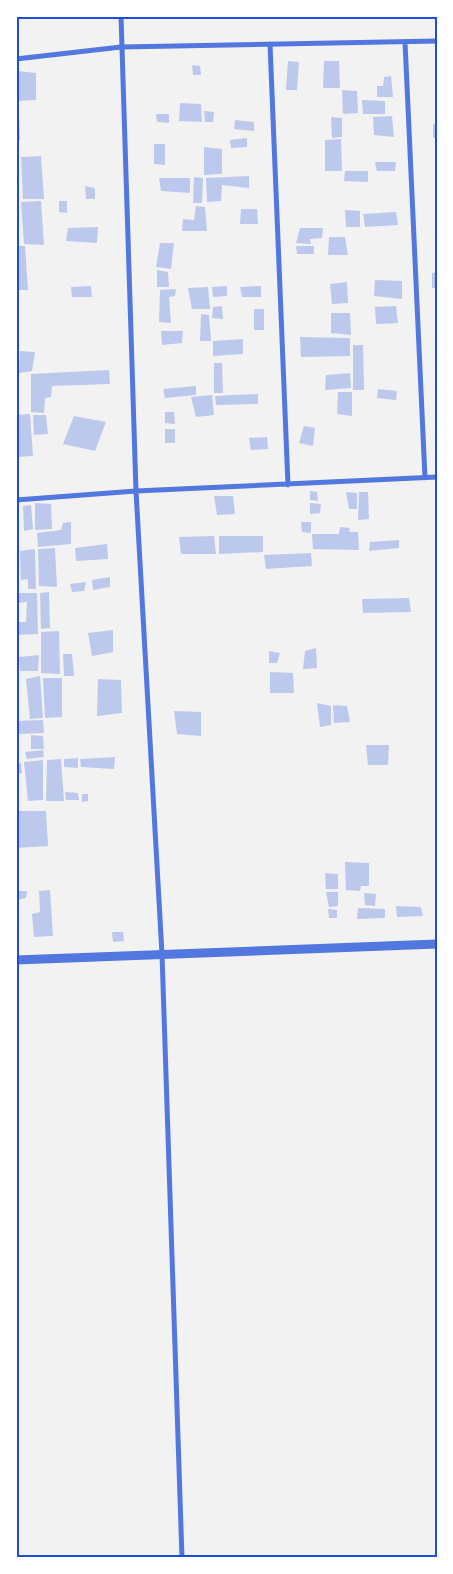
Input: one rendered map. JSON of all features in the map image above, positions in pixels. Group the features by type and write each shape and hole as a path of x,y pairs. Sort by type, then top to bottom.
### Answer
{"street":[{"path":"121,16 136,491 162,954 182,1558"},
{"path":"16,59 121,47 437,40"},
{"path":"405,42 425,478"},
{"path":"270,44 288,485"},
{"path":"16,500 136,491 437,477"},
{"path":"16,960 437,944"}],"building":[{"path":"288,61 299,62 297,90 286,90"},
{"path":"324,61 339,61 340,88 323,88"},
{"path":"192,65 200,66 201,75 193,75"},
{"path":"18,71 36,73 36,100 16,101"},
{"path":"391,76 393,97 377,97 377,86 383,86 384,77"},
{"path":"342,90 357,91 358,113 343,114"},
{"path":"362,100 385,101 385,114 363,114"},
{"path":"180,103 201,104 202,122 179,121"},
{"path":"204,111 214,112 213,122 205,122"},
{"path":"156,114 169,114 169,123 157,122"},
{"path":"16,115 19,115 20,140 16,140"},
{"path":"392,116 394,137 374,135 373,117"},
{"path":"331,117 342,118 342,137 332,138"},
{"path":"235,120 254,122 254,131 234,129"},
{"path":"433,124 437,124 437,138 433,138"},
{"path":"247,138 247,147 231,148 230,140"},
{"path":"341,139 342,171 325,171 325,140"},
{"path":"154,144 165,144 165,165 154,164"},
{"path":"204,147 222,149 222,174 204,175"},
{"path":"41,156 44,199 23,199 21,157"},
{"path":"375,162 396,162 395,171 377,171"},
{"path":"345,171 368,171 368,182 344,181"},
{"path":"249,176 249,188 222,185 221,201 207,202 206,178"},
{"path":"194,177 203,178 202,203 193,203"},
{"path":"159,178 190,178 190,193 161,191"},
{"path":"85,186 95,188 95,199 86,199"},
{"path":"41,201 44,245 24,244 21,202"},
{"path":"59,201 67,201 67,213 59,212"},
{"path":"196,206 205,207 207,231 182,231 183,219 194,220"},
{"path":"241,209 257,209 258,224 240,224"},
{"path":"345,210 360,211 360,227 346,227"},
{"path":"396,212 398,225 365,227 363,214"},
{"path":"98,227 97,243 66,241 68,228"},
{"path":"300,228 323,228 322,238 310,239 311,244 296,243"},
{"path":"329,237 345,237 348,255 328,255"},
{"path":"160,243 174,243 171,269 156,267"},
{"path":"16,246 25,246 28,290 16,290"},
{"path":"296,246 314,246 314,254 297,254"},
{"path":"157,270 168,272 169,287 157,287"},
{"path":"437,272 437,288 432,288 432,273"},
{"path":"375,280 402,281 402,299 374,296"},
{"path":"347,282 348,303 332,304 330,284"},
{"path":"91,286 92,297 72,297 71,287"},
{"path":"227,286 227,296 213,297 212,287"},
{"path":"261,286 261,297 242,297 240,287"},
{"path":"208,287 210,309 192,309 188,288"},
{"path":"176,289 175,296 169,297 171,323 159,322 160,290"},
{"path":"222,306 223,319 212,318 213,307"},
{"path":"396,306 398,323 376,324 375,307"},
{"path":"254,309 264,309 264,330 254,330"},
{"path":"331,313 350,313 351,335 331,333"},
{"path":"201,314 209,315 211,341 200,341"},
{"path":"161,331 183,331 182,343 162,345"},
{"path":"300,337 350,338 350,356 301,357"},
{"path":"243,339 243,354 213,356 213,341"},
{"path":"353,345 363,345 364,390 353,390"},
{"path":"20,351 35,352 32,371 19,373"},
{"path":"214,363 222,363 223,393 214,393"},
{"path":"109,370 110,384 52,386 51,397 45,398 44,413 31,412 31,374"},
{"path":"350,373 351,388 325,390 326,375"},
{"path":"196,386 196,395 165,398 163,389"},
{"path":"378,389 397,391 396,400 377,398"},
{"path":"338,392 352,392 352,416 337,414"},
{"path":"258,394 258,404 216,405 215,396"},
{"path":"212,395 214,415 196,417 191,397"},
{"path":"165,412 174,412 175,424 165,423"},
{"path":"30,414 33,456 16,457 16,415"},
{"path":"33,415 46,415 48,434 34,435"},
{"path":"74,416 106,422 95,451 63,444"},
{"path":"304,426 315,428 313,446 299,443"},
{"path":"165,429 175,429 175,443 165,443"},
{"path":"267,437 268,449 251,450 249,438"},
{"path":"310,491 317,492 318,501 310,500"},
{"path":"346,492 357,493 357,509 349,509"},
{"path":"359,492 368,492 369,519 358,520"},
{"path":"214,496 233,496 235,514 217,515"},
{"path":"35,503 51,504 52,529 35,530"},
{"path":"310,503 321,504 320,513 310,514"},
{"path":"31,505 33,529 24,531 23,506"},
{"path":"71,522 71,544 38,547 37,533 61,530 63,523"},
{"path":"301,522 311,522 311,533 302,532"},
{"path":"340,527 350,528 349,532 358,532 359,550 313,549 312,534 339,534"},
{"path":"214,536 216,554 181,554 179,537"},
{"path":"219,536 263,536 263,552 219,554"},
{"path":"399,540 399,548 369,551 370,542"},
{"path":"107,544 108,559 76,561 75,548"},
{"path":"55,548 57,587 39,586 38,549"},
{"path":"35,549 36,589 28,589 28,579 21,580 20,551"},
{"path":"311,553 312,566 266,569 264,555"},
{"path":"110,577 110,587 93,590 92,580"},
{"path":"86,582 84,591 72,592 70,584"},
{"path":"49,592 50,628 41,629 40,593"},
{"path":"16,593 37,593 38,634 16,635 16,622 26,622 27,602 16,603"},
{"path":"409,598 411,612 363,613 362,599"},
{"path":"113,630 113,652 92,656 88,633"},
{"path":"59,631 60,674 41,673 41,632"},
{"path":"316,648 317,668 303,669 305,651"},
{"path":"269,651 280,653 277,663 269,663"},
{"path":"63,654 72,654 74,676 64,676"},
{"path":"39,655 38,671 20,671 19,657"},
{"path":"270,672 293,673 294,693 270,693"},
{"path":"40,676 43,718 30,719 26,679"},
{"path":"43,678 62,678 62,717 45,718"},
{"path":"98,679 121,680 122,713 97,716"},
{"path":"317,703 331,706 331,725 320,727"},
{"path":"333,705 347,706 350,722 334,723"},
{"path":"174,711 201,712 201,736 177,734"},
{"path":"43,720 44,733 16,734 16,721"},
{"path":"31,735 43,736 44,749 31,749"},
{"path":"366,745 389,745 388,765 368,765"},
{"path":"43,750 44,757 27,759 25,752"},
{"path":"115,757 114,769 81,767 80,759"},
{"path":"78,758 78,768 64,767 64,759"},
{"path":"61,759 64,801 46,801 47,760"},
{"path":"43,760 43,800 28,801 24,762"},
{"path":"21,763 22,773 16,774 16,764"},
{"path":"65,792 78,793 79,800 66,800"},
{"path":"82,794 88,794 88,801 82,802"},
{"path":"16,811 46,811 48,846 16,848"},
{"path":"345,862 369,863 369,886 361,886 360,891 346,890"},
{"path":"325,873 338,874 338,889 326,889"},
{"path":"50,890 53,936 34,937 32,914 40,912 39,891"},
{"path":"16,891 27,891 26,898 16,900"},
{"path":"326,892 338,892 338,906 329,907"},
{"path":"364,893 376,894 375,906 365,905"},
{"path":"396,906 421,907 423,916 397,917"},
{"path":"358,908 385,909 385,918 357,919"},
{"path":"328,909 337,910 337,918 329,918"},
{"path":"112,932 123,932 124,941 113,942"}]}
